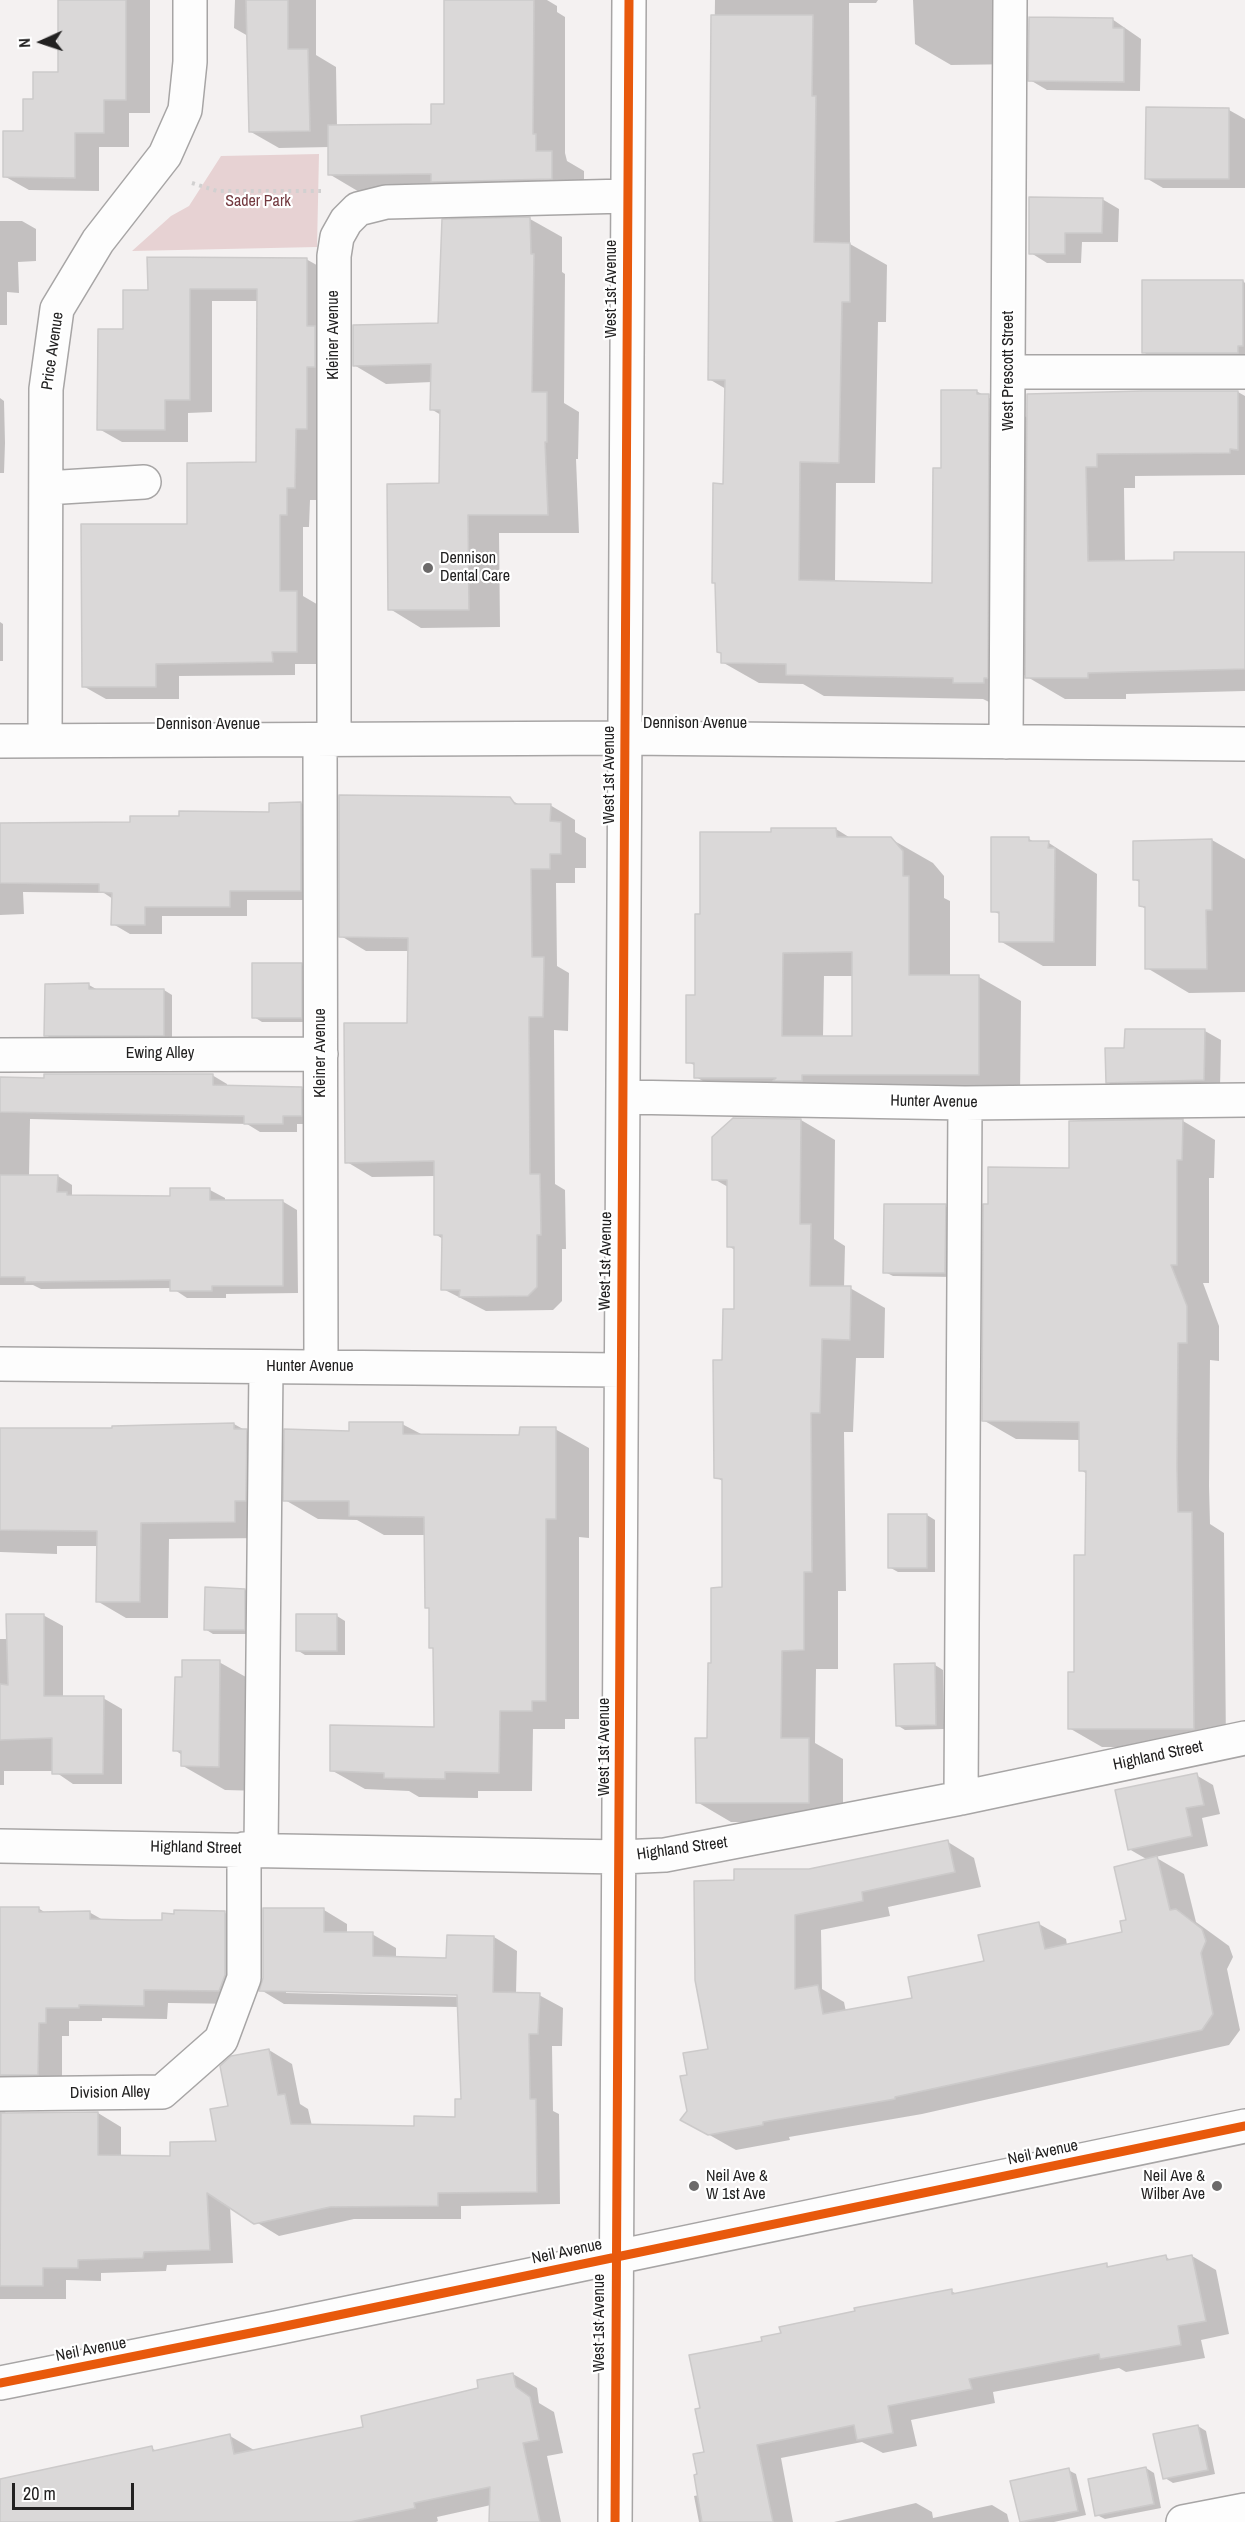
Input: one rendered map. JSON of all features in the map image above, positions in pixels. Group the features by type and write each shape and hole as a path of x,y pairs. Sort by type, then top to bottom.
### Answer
{"street":[{"name":"Price Avenue","path":"45,741 46,388 57,309 98,241 165,155 185,110 190,62 190,0"},
{"name":"West 1st Avenue","path":"615,2522 615,2258 621,1857 620,1370 626,738 628,0"},
{"name":"West Prescott Street","path":"1006,741 1010,0"},
{"path":"357,209 386,202 627,195"},
{"name":"Kleiner Avenue","path":"321,1367 321,1054 334,256 337,237 346,221 357,209"},
{"path":"1009,372 1245,372"},
{"path":"46,488 144,482"},
{"name":"Dennison Avenue","path":"0,741 626,738 1245,744"},
{"name":"Ewing Alley","path":"0,1055 321,1054"},
{"name":"Hunter Avenue","path":"623,1097 965,1103 1245,1100"},
{"path":"961,1798 965,1103"},
{"name":"Hunter Avenue","path":"0,1364 620,1370"},
{"name":"Division Alley","path":"0,2094 162,2092 221,2040 244,1978 252,1849 266,1367"},
{"name":"Highland Street","path":"0,1846 621,1857 665,1855 961,1798 1245,1738"},
{"name":"Neil Avenue","path":"0,2383 615,2258 1245,2126"},
{"path":"1183,2522 1245,2510"}],"path":[{"path":"185,181 217,191 334,190 357,209"}],"green space":[{"name":"Sader Park","path":"319,154 317,247 132,251 171,216 189,206 221,156"}],"building":[{"path":"58,0 126,0 126,100 104,100 104,133 75,133 75,178 3,177 3,131 23,131 23,99 33,99 33,72 58,72"},
{"path":"246,0 288,0 288,49 308,49 310,131 249,132"},
{"path":"444,0 534,0 533,134 536,134 536,151 552,151 552,179 431,182 431,174 328,175 328,125 431,124 431,104 444,104"},
{"path":"711,15 813,15 812,96 816,96 814,242 850,243 850,302 842,302 839,463 800,462 799,580 932,583 933,468 941,468 941,390 977,390 977,394 989,394 988,678 984,678 984,683 953,683 953,678 786,675 786,664 721,663 721,653 717,652 715,583 712,583 713,483 723,484 725,380 708,380"},
{"path":"1029,17 1113,18 1113,28 1124,28 1124,82 1028,81"},
{"path":"1146,107 1229,108 1229,179 1145,179"},
{"path":"1029,197 1103,198 1102,233 1065,233 1065,254 1029,254"},
{"path":"530,217 531,254 534,254 532,392 547,392 547,442 545,442 548,515 468,515 469,610 388,610 387,484 439,483 440,410 430,410 431,364 353,366 353,325 438,323 442,219"},
{"path":"147,257 307,258 307,326 315,326 315,367 307,367 307,429 296,429 295,488 287,488 287,515 280,515 280,591 297,591 297,652 272,652 273,662 156,664 156,687 82,687 81,524 187,524 187,463 256,462 257,289 190,289 190,400 165,400 165,430 97,430 98,329 123,329 123,290 148,290"},
{"path":"1142,280 1243,280 1243,346 1238,346 1238,353 1142,353"},
{"path":"1238,391 1238,450 1230,449 1230,453 1097,454 1097,467 1086,467 1088,561 1174,560 1174,552 1245,552 1245,669 1088,673 1088,678 1025,678 1027,394"},
{"path":"339,795 510,797 515,804 551,804 550,821 561,822 561,854 550,854 550,869 531,869 532,957 544,957 543,1017 529,1017 530,1174 540,1174 541,1235 537,1235 537,1287 528,1296 459,1297 460,1290 441,1290 442,1235 434,1235 434,1161 345,1163 344,1023 407,1023 408,938 339,937"},
{"path":"301,802 301,891 230,891 230,907 145,907 145,925 111,925 112,893 99,892 99,884 0,883 0,823 130,822 130,816 179,816 179,811 269,812 269,803"},
{"path":"771,828 836,828 837,837 891,837 903,851 903,876 909,876 909,975 979,975 979,1075 802,1075 802,1081 773,1081 776,1078 694,1078 694,1063 686,1063 686,995 695,995 695,914 700,914 700,832 771,832","holes":["852,952 852,1036 782,1036 783,953"]},
{"path":"991,837 1029,837 1029,841 1049,841 1048,848 1055,848 1054,942 999,942 999,912 991,912"},
{"path":"1212,839 1212,910 1206,910 1207,969 1145,969 1145,907 1139,906 1139,880 1133,880 1133,841"},
{"path":"252,963 302,963 302,1018 252,1018"},
{"path":"89,983 89,989 164,989 164,1036 44,1036 45,984"},
{"path":"1125,1029 1205,1029 1204,1080 1106,1083 1105,1048 1124,1048"},
{"path":"44,1074 213,1074 213,1085 302,1087 302,1116 283,1116 283,1124 244,1124 244,1116 0,1112 0,1077 44,1078"},
{"path":"733,1118 801,1119 800,1224 811,1224 810,1286 851,1286 850,1340 822,1339 820,1413 811,1413 812,1572 804,1572 804,1650 782,1651 781,1738 809,1738 809,1803 696,1803 695,1738 707,1738 708,1663 711,1663 711,1588 722,1587 722,1479 714,1478 713,1360 722,1360 723,1309 734,1309 734,1247 727,1247 727,1180 712,1180 712,1137"},
{"path":"1183,1119 1182,1160 1177,1160 1177,1265 1171,1265 1187,1306 1187,1343 1178,1343 1177,1467 1178,1512 1192,1512 1194,1729 1068,1729 1068,1672 1074,1672 1074,1555 1085,1555 1086,1471 1079,1471 1079,1422 982,1421 983,1204 988,1204 988,1167 1069,1168 1069,1121"},
{"path":"0,1175 58,1175 57,1192 67,1192 67,1195 170,1196 170,1188 210,1188 210,1200 283,1200 283,1286 212,1286 212,1291 170,1291 170,1280 25,1282 25,1277 0,1277"},
{"path":"884,1204 946,1204 945,1273 883,1273"},
{"path":"349,1422 403,1422 403,1434 519,1435 520,1427 556,1427 556,1519 546,1519 546,1701 532,1701 532,1711 500,1711 499,1773 445,1772 445,1779 384,1778 384,1773 330,1771 330,1725 434,1727 433,1648 429,1648 429,1608 425,1608 424,1517 349,1516 349,1501 283,1501 284,1429 349,1431"},
{"path":"234,1423 234,1429 247,1429 246,1501 235,1501 235,1522 141,1523 140,1602 96,1602 97,1531 0,1530 0,1428 112,1428 112,1426"},
{"path":"888,1514 927,1514 927,1568 888,1568"},
{"path":"205,1587 245,1589 245,1630 204,1630"},
{"path":"6,1614 44,1614 44,1696 104,1696 103,1774 52,1774 52,1738 0,1740 0,1684 8,1685"},
{"path":"296,1614 337,1614 337,1651 296,1651"},
{"path":"182,1660 220,1660 219,1767 181,1766 181,1751 173,1751 175,1677 182,1677"},
{"path":"935,1663 936,1725 896,1726 894,1664"},
{"path":"1197,1773 1204,1805 1186,1808 1192,1836 1128,1850 1115,1790"},
{"path":"948,1840 955,1872 862,1892 863,1901 795,1915 795,1989 818,1985 823,2014 912,1998 908,1977 984,1961 978,1935 1039,1922 1045,1949 1122,1932 1120,1921 1126,1920 1114,1867 1157,1856 1170,1910 1176,1909 1202,1929 1206,1941 1201,1953 1213,2014 1202,2030 895,2097 895,2099 763,2122 763,2125 708,2135 680,2120 687,2111 680,2076 687,2075 683,2053 708,2049 695,1980 694,1881 734,1880 734,1869 809,1869"},
{"path":"0,1907 39,1907 39,1912 90,1911 90,1919 131,1920 162,1920 162,1913 174,1914 174,1910 225,1911 225,1975 219,1991 144,1990 144,2006 79,2005 79,2008 46,2008 46,2023 39,2023 38,2075 0,2075"},
{"path":"263,1908 324,1908 324,1932 373,1932 373,1956 446,1958 447,1935 494,1936 493,1992 540,1993 538,2034 529,2034 530,2099 536,2099 537,2192 438,2193 438,2206 330,2207 254,2224 207,2193 210,2250 144,2252 143,2258 78,2260 78,2268 43,2268 43,2286 0,2286 1,2113 98,2112 98,2155 170,2156 170,2142 216,2141 210,2109 228,2106 220,2066 231,2056 269,2049 278,2095 285,2094 291,2124 414,2126 414,2116 455,2117 455,2099 461,2099 457,1995 259,1991 263,1978"},
{"path":"1166,2255 1167,2260 1192,2255 1206,2321 1178,2326 1181,2345 1100,2359 1099,2354 969,2379 972,2389 888,2406 893,2433 857,2440 854,2425 757,2445 773,2522 702,2522 693,2454 704,2452 695,2409 700,2408 689,2355 762,2341 761,2337 781,2333 779,2327 855,2311 854,2308 952,2289 952,2294 1107,2263 1107,2267"},
{"path":"513,2373 516,2387 530,2397 539,2440 523,2443 540,2522 489,2522 490,2487 414,2503 415,2508 350,2522 0,2522 0,2479 152,2446 153,2451 230,2434 234,2454 363,2427 361,2416 478,2388 477,2380"},
{"path":"1198,2425 1208,2470 1163,2479 1153,2434"},
{"path":"1146,2467 1154,2504 1095,2516 1088,2479"},
{"path":"1069,2468 1078,2511 1020,2522 1010,2481"}],"cycle path":[{"path":"615,2522 629,0"},
{"path":"0,2383 276,2328 1245,2126"}],"place":[{"name":"Dennison Dental Care","path":"428,568"},
{"name":"Neil Ave & W 1st Ave","path":"694,2186"},
{"name":"Neil Ave & Wilber Ave","path":"1217,2186"}]}
